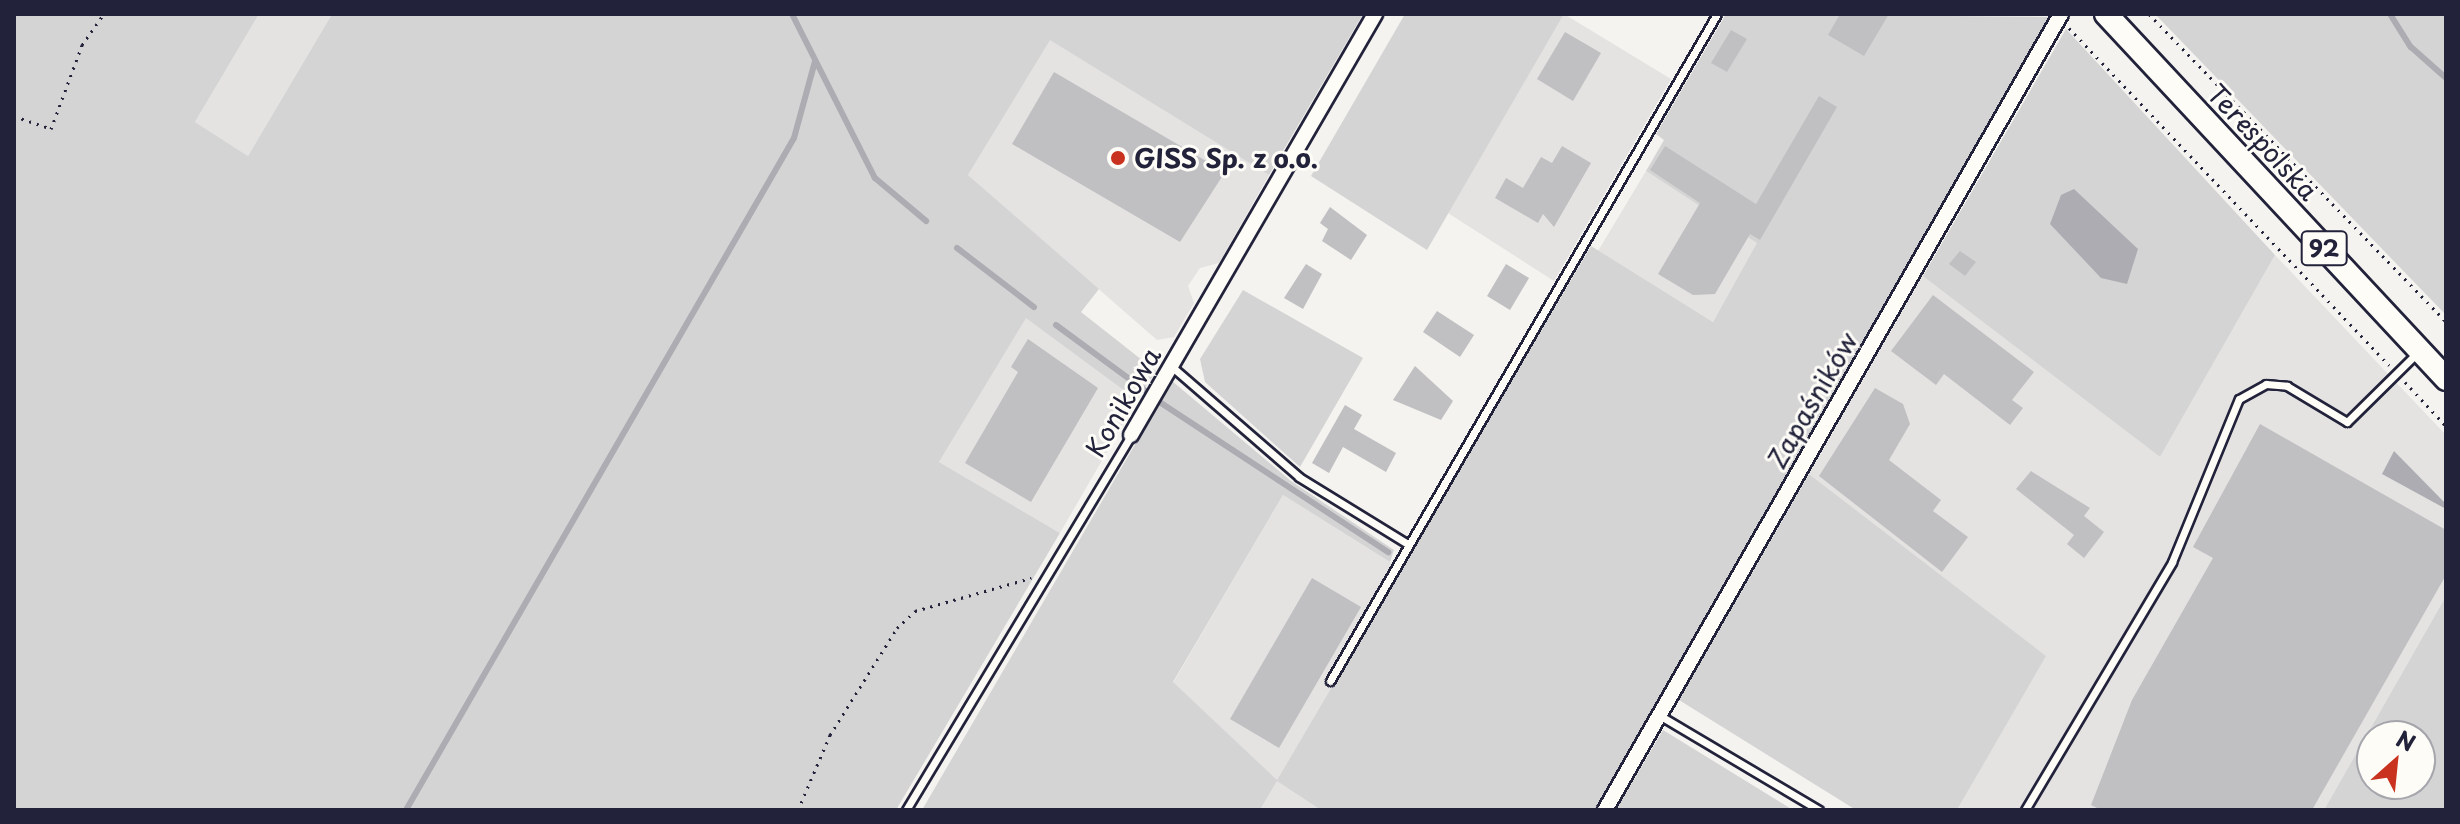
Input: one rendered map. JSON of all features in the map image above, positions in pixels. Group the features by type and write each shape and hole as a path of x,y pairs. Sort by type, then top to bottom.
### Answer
{"main road":[{"name":"Terespolska","path":"2106,14 2446,379"}],"street":[{"name":"Konikowa","path":"1131,435 1375,14"},
{"name":"Zapaśników","path":"1605,810 2060,16"}],"lane":[{"path":"1330,681 1717,14"},
{"path":"2025,810 2172,562 2239,399 2266,384 2287,386 2347,422 2419,350"},
{"path":"1171,366 1299,477 1408,544"},
{"name":"Konikowa","path":"906,810 1131,435"},
{"path":"1659,715 1819,810"}],"path":[{"path":"14,116 51,129 82,45 104,14"},
{"path":"2149,14 2446,322"},
{"path":"2060,16 2446,426"},
{"path":"798,810 830,735 915,611 1046,574"}],"shaded area":[{"path":"14,14 259,14 195,122 248,156 332,14 1363,14 1269,175 1050,40 968,175 1099,289 1081,312 1156,371 1137,400 1026,318 939,462 1060,533 896,810 14,810"},
{"path":"259,14 332,14 248,156 195,122"},
{"path":"1405,14 1564,14 1427,250 1311,176"},
{"path":"1564,14 1671,79 1554,281 1448,213"},
{"path":"1726,14 2051,17 1597,810 1321,810 1277,781 1260,810 922,810 1172,381 1291,481 1394,550 1390,562 1283,495 1173,682 1277,780 1591,246 1713,322 1757,243 1646,171 1664,140 1656,134"},
{"path":"2155,14 2446,14 2446,315 2240,102"},
{"path":"2066,29 2275,255 2160,457 1923,276"},
{"path":"1050,39 1269,175 1219,263 1200,268 1188,286 1194,303 1174,337 1157,340 968,175"},
{"path":"1646,171 1758,243 1713,322 1598,251"},
{"path":"2074,189 2138,249 2127,284 2101,278 2050,224 2061,195"},
{"path":"2275,255 2446,435 2446,596 2375,720 2356,720 2356,754 2324,810 1957,810 2045,656 1809,474 1923,275 2160,457"},
{"path":"1243,290 1363,358 1300,467 1205,382 1200,359"},
{"path":"1026,317 1137,400 1060,533 939,462"},
{"path":"2394,451 2446,504 2446,509 2382,474"},
{"path":"1809,474 2046,656 1957,810 1856,810 1679,700"},
{"path":"1283,495 1401,569 1277,780 1321,810 1260,810 1277,781 1173,683"},
{"path":"2446,596 2446,810 2324,810 2356,754 2356,800 2436,800 2436,720 2375,720"},
{"path":"1663,730 1793,810 1616,810"}],"building":[{"path":"1840,14 1889,14 1864,56 1828,35"},
{"path":"1731,30 1747,39 1727,72 1711,63"},
{"path":"1565,32 1601,53 1573,101 1537,79"},
{"name":"GISS Sp. z o.o.","path":"1054,72 1225,172 1180,242 1012,144"},
{"path":"1819,96 1837,107 1760,240 1750,234 1715,294 1693,295 1658,274 1700,203 1650,170 1665,146 1756,204"},
{"path":"1562,146 1591,163 1554,227 1543,214 1538,223 1495,198 1506,178 1523,188 1541,157 1552,163"},
{"path":"1330,207 1367,235 1351,260 1322,241 1328,229 1320,223"},
{"path":"1960,251 1976,262 1965,276 1949,264"},
{"path":"1306,264 1322,274 1303,309 1284,298"},
{"path":"1506,264 1529,278 1510,310 1487,296"},
{"path":"1933,295 2034,372 2012,400 2023,408 2010,425 1944,374 1936,385 1891,351"},
{"path":"1437,311 1474,335 1460,357 1423,332"},
{"path":"1028,339 1098,388 1031,502 965,463 1018,372 1011,367"},
{"path":"1415,366 1453,401 1441,420 1393,400"},
{"path":"1875,388 1903,404 1910,424 1889,460 1941,500 1933,511 1968,537 1942,572 1819,476"},
{"path":"1345,405 1362,415 1354,429 1396,453 1386,472 1343,447 1329,473 1312,463"},
{"path":"2260,424 2446,530 2446,575 2363,720 2356,720 2356,733 2312,810 2101,810 2091,805 2132,700 2213,558 2193,547"},
{"path":"2031,471 2090,508 2084,516 2104,532 2084,558 2067,544 2074,535 2016,489"},
{"path":"1312,578 1361,607 1279,748 1230,719"}],"waterway":[{"path":"792,14 875,178 926,221"},
{"path":"2390,14 2411,47 2446,78"},
{"path":"406,810 794,138 815,61"},
{"path":"957,248 1034,307"},
{"path":"1056,325 1146,391"},
{"path":"1161,403 1388,552"}],"place":[{"name":"GISS Sp. z o.o.","path":"1118,158"}]}
